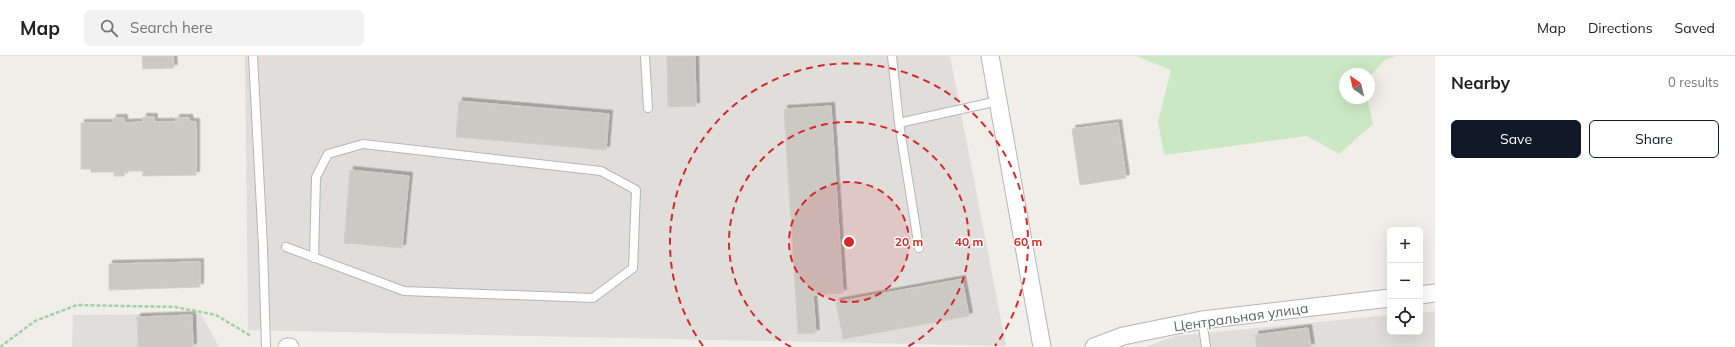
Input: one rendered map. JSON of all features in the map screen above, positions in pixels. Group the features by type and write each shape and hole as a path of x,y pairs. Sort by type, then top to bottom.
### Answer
{"street":[{"path":"990,56 1042,347"},
{"path":"1423,295 1435,293"},
{"name":"Центральная улица","path":"1094,347 1123,336 1202,320 1387,298"}],"lane":[{"path":"253,56 266,346"},
{"path":"645,56 648,108"},
{"path":"892,56 899,123 919,248"},
{"path":"899,123 998,101"},
{"path":"286,247 314,258 404,291 593,298 633,268 636,190 601,171 363,144 328,154 316,177 314,258"},
{"path":"1202,320 1206,347"}],"path":[{"path":"0,347 35,321 77,305 175,307 216,315 266,346"}],"shaded area":[{"path":"245,56 950,56 1006,346 248,330"},
{"path":"1435,311 1435,347 1146,347 1175,336 1387,315 1387,335 1423,335 1423,313"},
{"path":"201,314 219,347 72,347 73,315"}],"green space":[{"path":"1136,56 1396,56 1385,60 1375,71 1375,68 1339,68 1339,104 1368,104 1373,124 1339,154 1307,136 1164,155 1158,121 1171,70"}],"building":[{"path":"142,56 173,56 174,68 143,69"},
{"path":"667,56 695,56 696,106 668,107"},
{"path":"459,101 609,114 606,150 456,137"},
{"path":"831,106 843,293 813,295 816,333 798,334 784,109"},
{"path":"143,117 154,117 154,122 176,122 176,118 189,118 190,122 196,122 196,175 143,176 143,171 125,171 124,176 114,176 114,172 91,172 91,169 81,169 81,123 113,123 113,118 124,118 124,123 143,122"},
{"path":"1118,123 1126,178 1080,185 1072,129"},
{"path":"350,170 409,176 402,248 344,243"},
{"path":"200,262 200,287 109,290 109,264"},
{"path":"962,279 969,316 843,339 836,302"},
{"path":"192,315 193,347 138,347 137,317"},
{"path":"1308,328 1311,347 1257,347 1255,335"}]}
